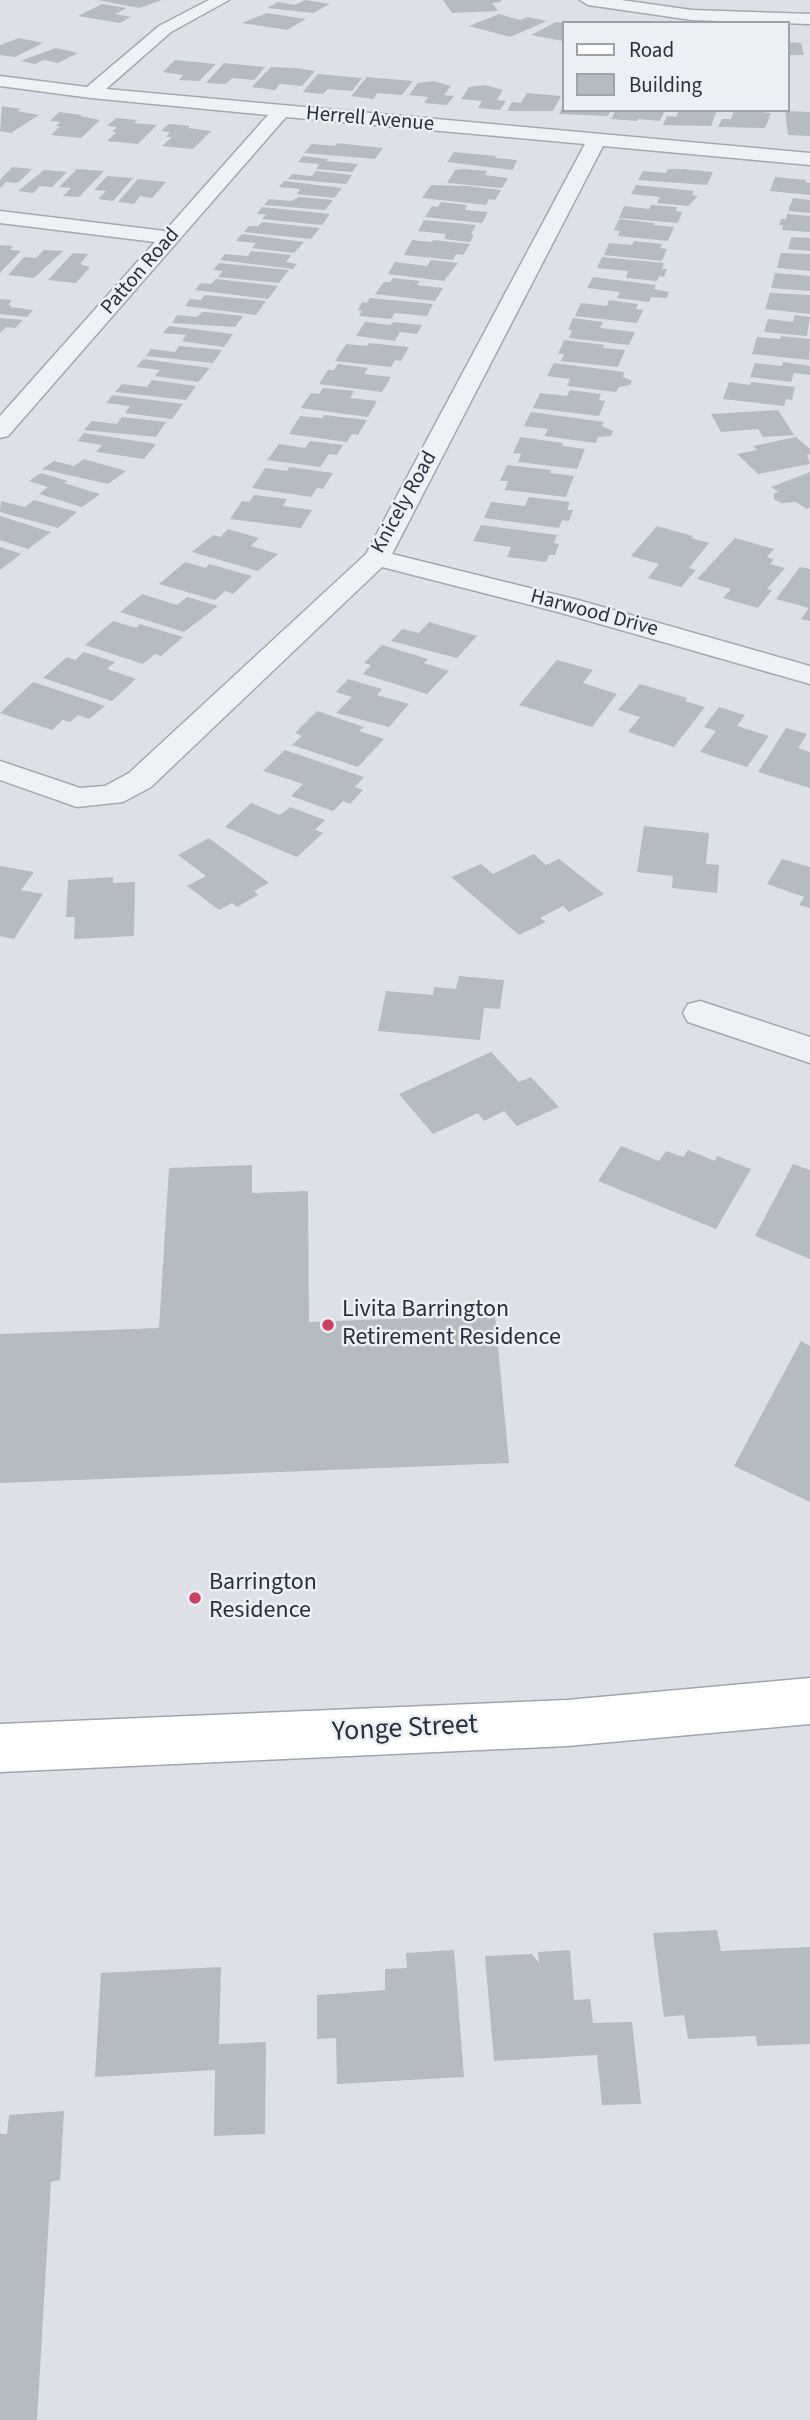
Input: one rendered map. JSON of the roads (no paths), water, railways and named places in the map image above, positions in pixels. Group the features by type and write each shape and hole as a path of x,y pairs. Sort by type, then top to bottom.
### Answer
{"main road":[{"name":"Yonge Street","path":"0,1748 567,1723 810,1701"}],"street":[{"path":"91,93 166,29 221,0"},
{"path":"588,0 692,15 810,19"},
{"name":"Herrell Avenue","path":"0,81 91,93 810,159"},
{"name":"Patton Road","path":"0,431 281,111"},
{"name":"Knicely Road","path":"0,771 77,798 112,795 140,780 377,558 596,141"},
{"path":"0,217 171,238"},
{"name":"Harwood Drive","path":"377,558 568,606 810,675"},
{"path":"700,1013 810,1050"}],"place":[{"name":"Livita Barrington Retirement Residence","path":"328,1325"},
{"name":"Barrington Residence","path":"195,1598"}]}
